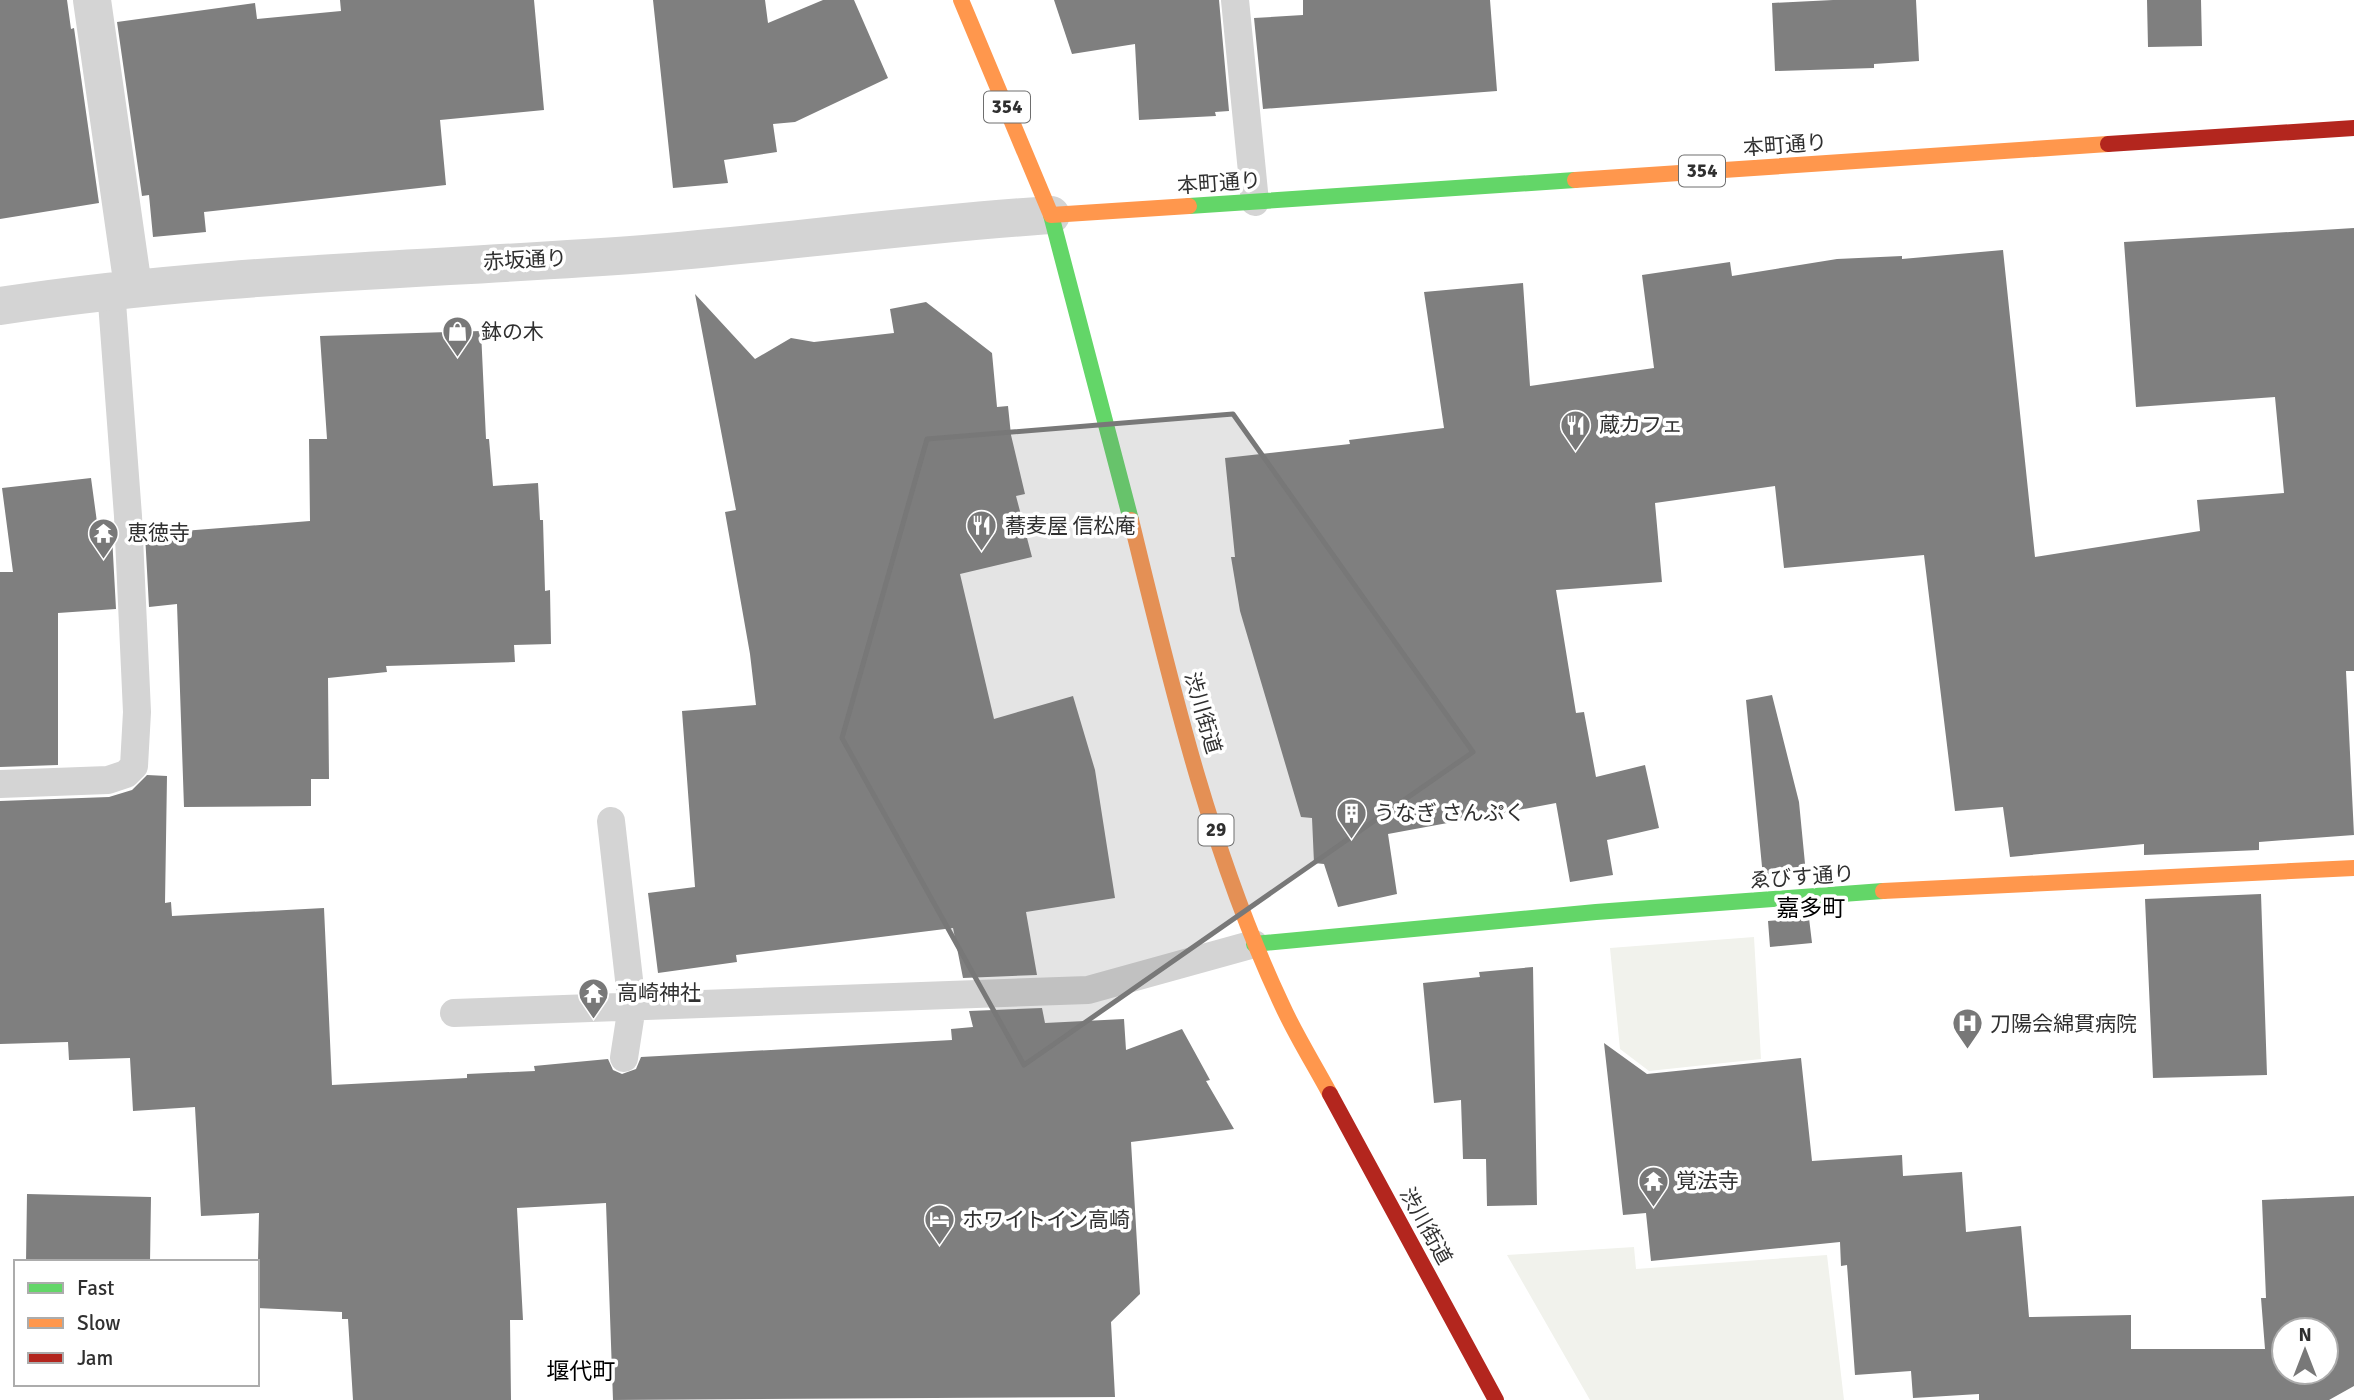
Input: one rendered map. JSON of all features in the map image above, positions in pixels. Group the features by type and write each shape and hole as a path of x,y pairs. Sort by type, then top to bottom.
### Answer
{"main road":[{"name":"渋川街道","path":"961,0 1051,215 1084,323 1170,674 1206,803 1254,944 1282,1006 1496,1400"},
{"name":"本町通り","path":"1051,215 2354,128"},
{"name":"ゑびす通り","path":"1254,944 1635,909 2163,876 2354,868"}],"street":[{"path":"92,0 122,288"},
{"name":"赤坂通り","path":"0,306 122,288 274,275 644,254 949,221 1051,215"}],"lane":[{"path":"1235,0 1255,202"},
{"path":"0,784 108,780 126,774 134,766 136,698 122,288"},
{"path":"611,821 632,1006 624,1058"},
{"path":"454,1013 1088,990 1254,944"}],"highlighted area":[{"path":"1233,414 1473,752 1024,1065 842,738 927,439"}],"shaded area":[{"path":"1754,937 1761,1059 1649,1071 1620,1049 1610,948"},
{"path":"1634,1247 1636,1269 1827,1255 1844,1400 1590,1400 1507,1255"}],"building":[{"path":"0,0 67,0 71,29 74,28 99,203 0,219"},
{"path":"340,0 534,0 544,110 440,120 446,185 204,212 206,232 153,237 149,195 142,196 117,22 255,3 257,19 341,11"},
{"path":"653,0 765,0 768,23 823,0 854,0 888,78 795,122 773,124 777,152 724,160 728,183 673,188"},
{"path":"1054,0 1219,0 1229,111 1215,112 1216,116 1139,120 1135,44 1072,54"},
{"path":"1303,0 1490,0 1497,91 1263,109 1254,18 1303,15"},
{"path":"1916,0 1919,61 1874,64 1874,68 1775,71 1772,3"},
{"path":"2147,0 2201,0 2202,46 2148,47"},
{"path":"2354,228 2354,671 2346,671 2354,835 2259,842 2259,850 2144,855 2144,844 2010,857 2003,807 1955,811 1924,555 1784,568 1775,486 1655,503 1662,582 1556,590 1576,713 1584,712 1596,777 1645,765 1659,828 1607,840 1613,875 1570,882 1556,803 1388,834 1397,894 1338,907 1324,864 1314,863 1312,818 1301,817 1240,611 1231,557 1235,557 1225,458 1350,444 1349,440 1444,428 1424,292 1523,283 1530,386 1654,368 1642,275 1730,262 1732,276 1837,259 1902,256 1902,259 2003,250 2035,557 2200,531 2197,500 2284,493 2275,397 2136,407 2124,242"},
{"path":"695,294 755,359 791,338 814,342 894,333 890,309 926,302 992,353 997,407 1008,406 1011,435 1025,494 1016,496 1032,557 960,574 994,719 1073,696 1095,770 1115,898 1026,912 1037,975 963,978 953,928 736,955 737,962 658,973 648,893 695,887 682,711 756,705 750,654 725,512 736,510"},
{"path":"481,331 486,439 489,439 493,486 538,483 540,520 543,520 545,591 550,590 551,644 514,645 515,662 386,666 387,672 328,678 329,779 311,779 311,806 184,807 177,604 149,607 145,534 310,521 309,439 327,439 320,336"},
{"path":"91,478 99,537 112,536 116,609 58,613 58,765 0,767 0,572 13,572 2,488"},
{"path":"1772,695 1799,802 1806,874 1763,877 1746,700"},
{"path":"147,775 167,776 165,903 171,902 172,916 324,908 332,1085 467,1078 467,1074 535,1071 534,1066 608,1059 613,1070 622,1074 636,1069 641,1057 952,1040 951,1029 973,1027 969,1011 1042,1008 1045,1023 1124,1019 1126,1050 1182,1029 1210,1080 1206,1081 1234,1129 1131,1142 1140,1294 1111,1322 1115,1397 613,1400 606,1203 517,1208 523,1320 510,1320 511,1400 353,1400 348,1319 342,1319 342,1312 259,1308 259,1213 201,1216 195,1107 133,1111 130,1058 69,1060 68,1042 0,1044 0,801 109,797 132,790"},
{"path":"2261,894 2267,1075 2153,1078 2145,899"},
{"path":"1809,918 1812,943 1770,947 1768,921"},
{"path":"1533,967 1537,1205 1487,1206 1486,1159 1463,1159 1461,1100 1434,1103 1423,983 1480,977 1479,972"},
{"path":"1604,1043 1647,1074 1801,1058 1812,1161 1902,1155 1903,1176 1962,1172 1966,1232 2021,1226 2029,1317 2131,1315 2131,1349 2265,1349 2261,1298 2266,1298 2262,1200 2354,1196 2354,1386 2329,1400 1979,1400 1979,1394 1913,1398 1911,1371 1855,1375 1847,1265 1841,1266 1840,1242 1651,1261 1646,1213 1623,1215"},
{"path":"27,1194 151,1197 150,1260 26,1260"}],"traffic: fast":[{"path":"1189,206 1575,180"},
{"path":"1051,215 1131,520"},
{"path":"1254,944 1596,912 1883,891"}],"traffic: slow":[{"path":"961,0 1051,215 1189,206"},
{"path":"1575,180 2108,144"},
{"path":"1131,520 1177,705 1213,828 1256,947 1299,1039 1330,1094"},
{"path":"1883,891 2354,868"}],"traffic: jam":[{"path":"2108,144 2354,128"},
{"path":"1330,1094 1496,1400"}],"place":[{"name":"鉢の木","path":"458,359"},
{"name":"蔵カフェ","path":"1576,452"},
{"name":"蕎麦屋 信松庵","path":"982,553"},
{"name":"恵徳寺","path":"104,560"},
{"name":"うなぎ さんぷく","path":"1351,840"},
{"name":"高崎神社","path":"594,1020"},
{"name":"刀陽会綿貫病院","path":"1967,1051"},
{"name":"覚法寺","path":"1653,1208"},
{"name":"ホワイトイン高崎","path":"939,1247"}],"district":[{"name":"嘉多町","path":"1811,908"},
{"name":"堰代町","path":"581,1371"}]}
